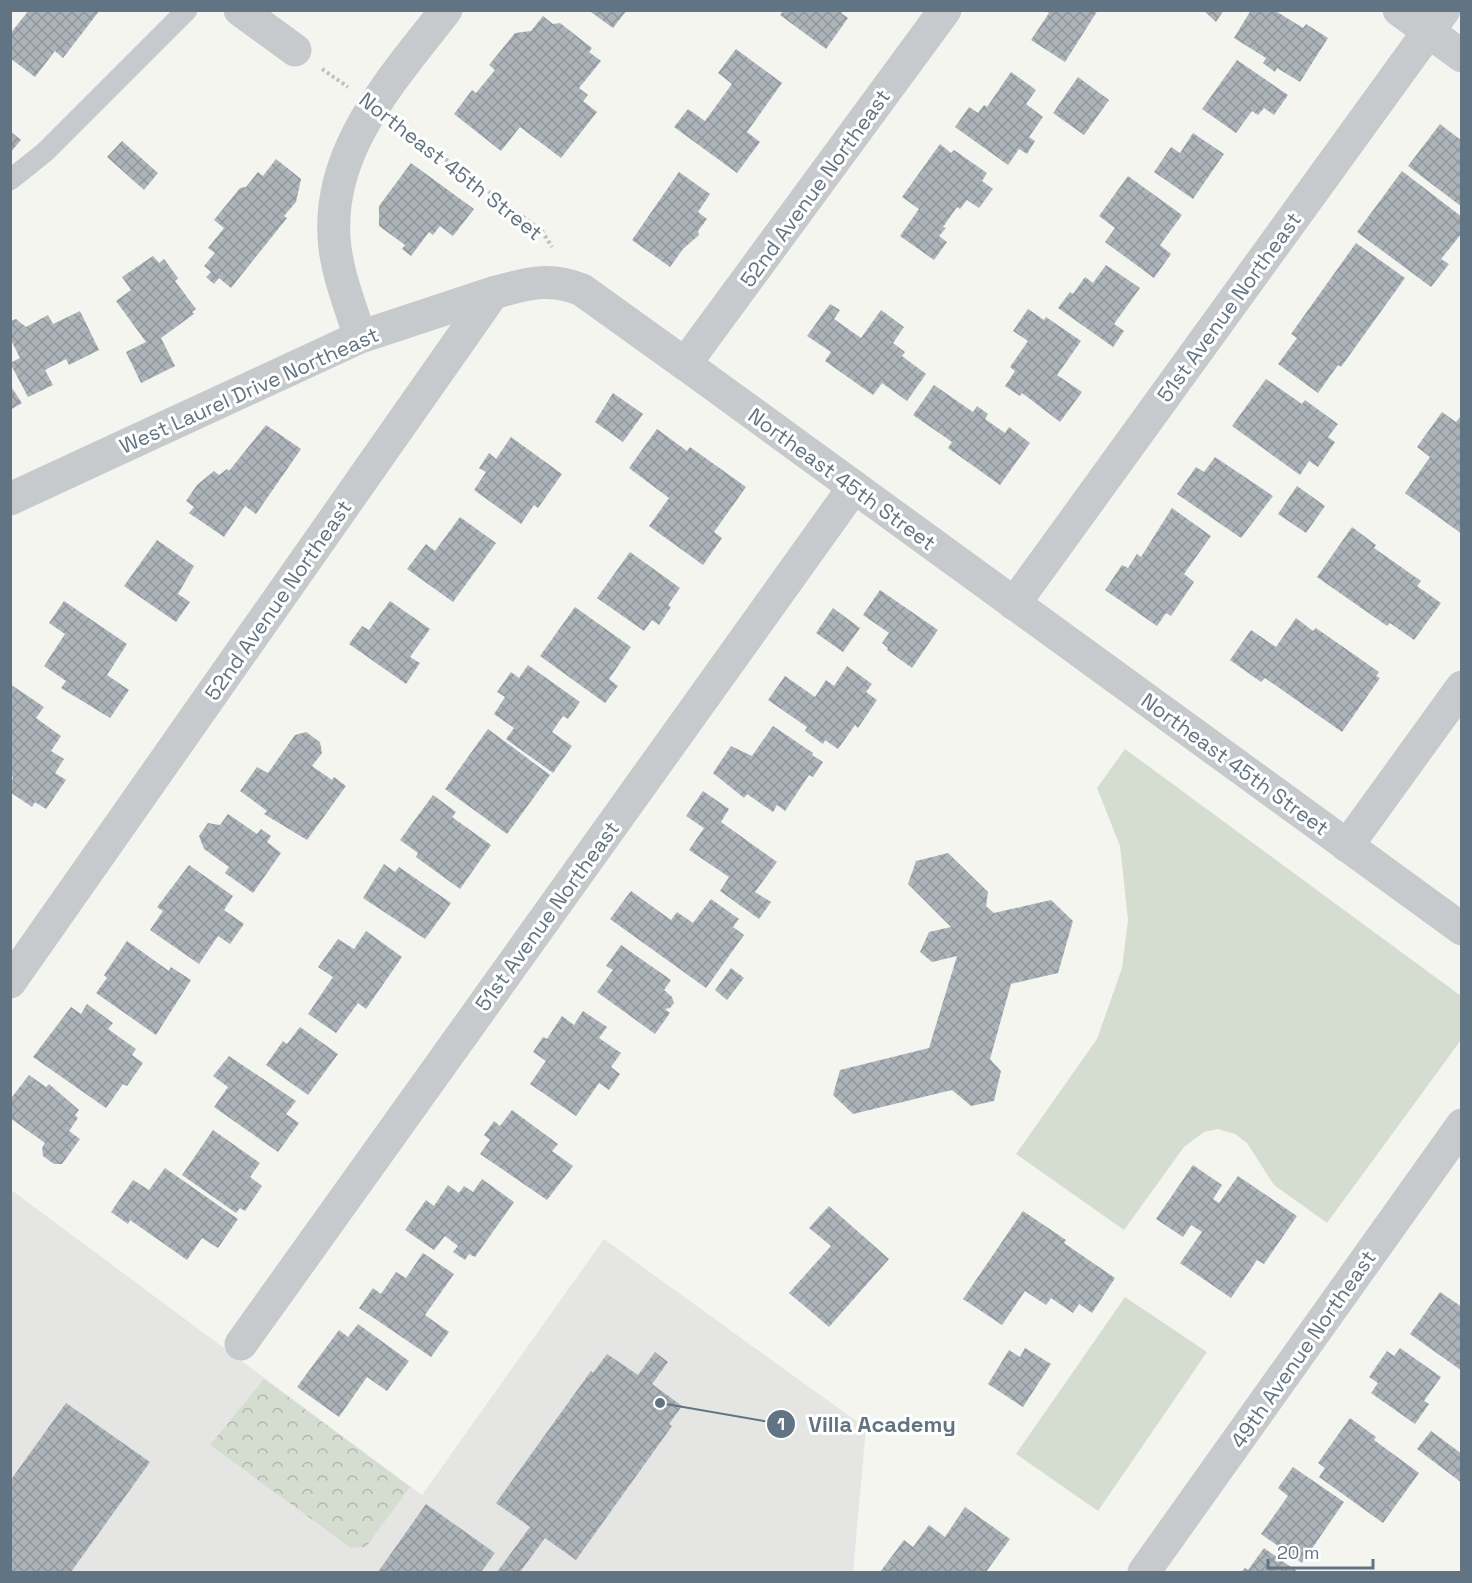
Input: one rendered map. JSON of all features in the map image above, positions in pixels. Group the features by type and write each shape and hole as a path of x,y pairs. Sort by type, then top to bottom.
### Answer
{"street":[{"path":"240,10 296,50"},
{"path":"360,337 342,280 335,248 334,210 345,161 374,105 446,10"},
{"name":"52nd Avenue Northeast","path":"685,364 945,10"},
{"path":"1399,10 1437,21 1461,56"},
{"name":"51st Avenue Northeast","path":"1014,604 1437,21"},
{"path":"493,293 545,282 563,282 582,290"},
{"name":"Northeast 45th Street","path":"582,290 1461,929"},
{"name":"52nd Avenue Northeast","path":"10,982 493,293"},
{"name":"West Laurel Drive Northeast","path":"10,499 360,337 493,293"},
{"name":"51st Avenue Northeast","path":"241,1344 854,487"},
{"path":"1347,846 1461,687"},
{"name":"49th Avenue Northeast","path":"1144,1572 1461,1125"}],"lane":[{"path":"10,180 45,152 187,10"}],"path":[{"name":"Northeast 45th Street","path":"296,50 374,105 542,231 582,290"}],"shaded area":[{"path":"10,1189 422,1495 604,1239 866,1428 853,1572 11,1572"}],"green space":[{"path":"1125,749 1461,996 1461,1040 1327,1223 1274,1185 1247,1143 1235,1134 1218,1129 1204,1132 1184,1147 1124,1230 1016,1154 1097,1039 1122,968 1128,920 1120,846 1097,788"},
{"path":"1125,1297 1207,1352 1098,1511 1016,1454"},
{"path":"264,1379 410,1487 366,1547 351,1548 210,1445"}],"building":[{"path":"29,10 100,10 63,58 55,51 35,77 10,58 10,34"},
{"path":"588,10 627,10 613,28"},
{"path":"784,10 843,10 841,13 848,18 826,49 780,15"},
{"path":"1045,10 1098,10 1065,62 1031,40 1049,13"},
{"path":"1203,10 1224,10 1216,22"},
{"path":"1251,10 1274,10 1303,28 1306,24 1328,38 1300,82 1277,68 1275,72 1263,63 1266,58 1234,38"},
{"path":"543,16 553,24 560,23 592,48 589,52 601,61 579,88 588,95 583,101 597,112 561,158 520,127 501,151 454,114 472,90 476,93 495,70 489,65 515,33 531,31"},
{"path":"736,49 782,83 747,132 760,142 737,173 674,127 688,109 705,121 732,84 718,73"},
{"path":"1237,60 1288,95 1274,115 1264,108 1258,115 1252,111 1236,133 1202,109"},
{"path":"1011,72 1036,90 1026,104 1043,117 1029,137 1035,141 1027,154 1019,149 1008,165 955,127 969,107 978,113 984,105 987,107"},
{"path":"1078,77 1109,100 1084,135 1053,113"},
{"path":"1440,124 1462,141 1462,207 1408,166"},
{"path":"10,131 21,140 10,153"},
{"path":"1193,133 1224,154 1193,199 1154,172 1171,147 1180,153"},
{"path":"122,141 158,173 144,190 107,157"},
{"path":"940,144 951,153 954,150 987,173 982,181 993,189 979,208 967,200 960,209 957,207 939,236 947,242 934,260 900,236 919,209 902,197"},
{"path":"276,159 301,179 296,202 284,216 287,218 231,288 219,278 214,284 206,277 211,272 204,266 215,253 208,248 224,228 214,220 240,188 246,187 258,172 263,176"},
{"path":"411,163 474,209 453,236 440,226 433,235 429,232 411,256 402,249 405,245 379,226 379,206"},
{"path":"1402,171 1462,217 1462,233 1441,259 1449,264 1431,287 1357,232"},
{"path":"679,172 710,194 698,212 707,219 698,231 699,235 683,249 670,267 632,240"},
{"path":"1128,176 1182,215 1160,245 1171,254 1154,278 1105,242 1115,228 1099,216"},
{"path":"1356,243 1405,278 1341,367 1338,365 1318,393 1278,364 1297,338 1291,334"},
{"path":"153,256 159,263 164,259 178,278 175,281 196,309 192,312 194,314 161,338 175,366 141,383 126,352 146,342 116,301 131,290 122,277"},
{"path":"1106,265 1140,288 1114,324 1124,331 1113,347 1058,308 1070,292 1073,294 1085,277 1093,283"},
{"path":"830,304 840,310 834,319 861,338 881,310 904,327 893,343 905,352 902,356 926,374 907,401 882,383 873,395 825,361 831,352 807,336"},
{"path":"1028,309 1044,320 1046,317 1081,341 1057,375 1082,392 1060,422 1022,393 1020,396 1005,386 1015,371 1010,367 1028,341 1013,331"},
{"path":"80,311 99,350 69,365 66,359 45,370 53,385 28,397 10,363 20,358 10,338 10,321 16,319 26,327 48,315 53,324"},
{"path":"1266,379 1302,404 1305,400 1338,424 1328,437 1335,442 1318,467 1309,461 1300,475 1232,426"},
{"path":"10,385 22,403 10,410"},
{"path":"934,385 973,412 977,406 988,414 985,419 1005,433 1009,427 1030,443 1000,485 948,448 952,442 913,415"},
{"path":"613,393 643,414 623,442 595,422"},
{"path":"1442,412 1456,422 1462,415 1462,534 1405,493 1430,457 1417,447"},
{"path":"266,425 301,449 256,514 245,506 224,537 189,513 194,507 186,501 197,485 214,471 219,475 227,469 229,471"},
{"path":"657,429 687,451 690,447 746,487 714,532 722,538 703,565 649,526 669,498 629,468"},
{"path":"511,437 562,474 538,508 534,505 521,524 474,490 486,472 479,468 489,453 496,459"},
{"path":"1215,457 1273,496 1241,538 1177,494 1196,467 1204,472"},
{"path":"1297,486 1325,506 1306,533 1278,514"},
{"path":"1172,508 1211,536 1184,574 1194,582 1171,616 1166,613 1157,626 1105,590 1122,565 1128,568 1137,554 1141,557"},
{"path":"460,517 496,543 453,602 407,569 426,544 435,551"},
{"path":"1352,527 1376,545 1374,548 1421,581 1417,586 1441,603 1414,640 1390,623 1387,626 1317,577"},
{"path":"157,540 194,566 178,594 190,602 176,622 124,586"},
{"path":"630,552 680,588 668,605 671,607 659,625 652,620 644,631 597,598"},
{"path":"880,590 938,630 912,668 887,650 888,648 882,643 889,633 863,615"},
{"path":"64,601 127,644 107,675 129,690 110,718 61,688 66,681 44,666 65,634 49,623"},
{"path":"390,601 430,629 410,657 420,663 406,684 349,644 362,626 369,630"},
{"path":"575,607 631,647 609,679 618,686 605,703 540,656"},
{"path":"833,608 860,628 843,652 816,633"},
{"path":"1296,618 1313,631 1316,628 1379,672 1376,676 1380,678 1342,732 1265,678 1261,682 1230,660 1251,630 1276,647"},
{"path":"528,665 580,702 568,719 563,716 552,732 572,746 553,773 506,739 514,728 494,714 505,697 497,692 511,672 519,678"},
{"path":"847,666 872,684 866,692 877,700 858,728 855,725 838,749 825,740 823,744 805,731 807,727 768,700 785,676 815,697 826,680 834,686"},
{"path":"10,684 44,707 36,718 61,736 51,751 64,759 55,773 66,780 46,809 35,802 32,807 10,792 13,777 10,775"},
{"path":"773,726 823,762 813,777 809,775 785,811 777,805 773,812 747,794 744,798 713,773 731,746 752,756"},
{"path":"488,729 550,775 507,834 445,789"},
{"path":"306,732 320,742 322,753 312,766 332,780 334,777 346,786 307,840 264,814 267,811 240,791 257,767 268,773 295,735"},
{"path":"703,791 729,809 721,822 777,862 755,892 771,902 759,919 720,891 729,877 689,850 704,828 686,816"},
{"path":"433,795 456,812 452,817 491,845 460,889 416,857 418,853 400,840"},
{"path":"228,814 257,834 261,829 271,836 267,842 281,853 253,893 225,873 229,867 204,849 199,836 208,823 220,825"},
{"path":"948,853 988,892 986,906 994,913 1051,900 1073,921 1058,973 1011,984 990,1059 1001,1071 994,1101 971,1106 952,1090 853,1114 833,1095 840,1070 929,1048 957,956 932,962 920,952 929,932 951,927 908,884 916,861"},
{"path":"384,864 395,872 399,867 451,903 425,939 363,898"},
{"path":"189,865 233,896 224,910 244,924 230,944 218,936 199,964 150,930 163,911 157,907"},
{"path":"631,891 671,920 677,912 693,923 711,899 739,919 733,927 744,935 706,988 610,919"},
{"path":"366,931 402,957 366,1009 358,1003 336,1033 308,1014 333,977 318,967 338,939 354,949"},
{"path":"127,941 169,971 171,967 191,980 156,1035 96,993 107,978 104,975"},
{"path":"621,945 671,980 664,990 672,997 674,1003 670,1008 665,1009 670,1013 655,1034 597,992 613,970 606,966"},
{"path":"731,968 744,978 727,1000 715,990"},
{"path":"87,1004 113,1023 108,1029 136,1049 132,1055 143,1063 127,1086 123,1084 106,1108 33,1057 71,1007 81,1014"},
{"path":"583,1011 607,1027 599,1038 621,1053 611,1067 620,1074 609,1090 599,1083 576,1116 530,1084 546,1061 533,1052 543,1037 547,1039 562,1016 574,1025"},
{"path":"300,1027 338,1054 308,1095 266,1065 283,1041 287,1044"},
{"path":"229,1056 296,1101 286,1114 299,1123 278,1152 214,1107 228,1087 213,1076"},
{"path":"29,1075 46,1087 49,1084 79,1110 75,1115 78,1118 69,1131 80,1139 62,1164 54,1164 43,1156 42,1148 45,1143 10,1118 10,1095 12,1097"},
{"path":"512,1110 558,1144 552,1151 573,1166 547,1200 480,1154 490,1140 484,1135 494,1121 500,1126"},
{"path":"213,1130 260,1163 250,1177 262,1186 245,1211 240,1208 236,1213 182,1175"},
{"path":"1193,1165 1222,1185 1213,1199 1219,1203 1238,1176 1297,1216 1264,1264 1257,1260 1231,1298 1180,1263 1202,1232 1191,1225 1183,1237 1156,1219"},
{"path":"165,1168 238,1219 218,1248 202,1238 187,1260 130,1220 128,1224 111,1212 133,1180 149,1190"},
{"path":"482,1179 514,1202 475,1257 469,1254 465,1260 453,1252 458,1246 445,1236 434,1250 405,1230 426,1200 434,1206 448,1185 459,1193 464,1186 473,1192"},
{"path":"829,1206 889,1259 829,1327 789,1293 831,1246 809,1228"},
{"path":"1023,1211 1066,1240 1064,1243 1115,1278 1092,1313 1079,1304 1073,1313 1051,1298 1046,1305 1025,1291 1002,1325 963,1299"},
{"path":"423,1253 454,1274 425,1315 449,1332 431,1357 359,1308 373,1288 381,1294 396,1272 406,1278"},
{"path":"1440,1292 1462,1307 1462,1371 1410,1334"},
{"path":"358,1324 409,1361 387,1391 367,1377 339,1417 297,1387 339,1330 348,1337"},
{"path":"1025,1348 1051,1364 1023,1407 988,1384 1009,1350 1020,1357"},
{"path":"1400,1348 1441,1377 1424,1401 1429,1404 1415,1424 1371,1393 1378,1383 1369,1377 1387,1351 1394,1356"},
{"path":"655,1352 668,1362 652,1384 682,1406 669,1424 672,1426 576,1560 545,1538 520,1572 497,1572 530,1527 496,1503 591,1371 593,1373 607,1354 638,1375"},
{"path":"66,1403 150,1462 71,1572 10,1572 10,1481"},
{"path":"1350,1418 1376,1437 1374,1440 1419,1473 1383,1523 1319,1477 1325,1468 1318,1463"},
{"path":"1431,1431 1462,1454 1462,1483 1417,1449"},
{"path":"1293,1467 1344,1502 1302,1563 1261,1534 1288,1496 1278,1488"},
{"path":"426,1504 495,1553 481,1572 378,1572"},
{"path":"965,1507 1010,1539 986,1572 880,1572 904,1540 913,1547 929,1525 945,1537"},
{"path":"1264,1548 1298,1572 1241,1572 1245,1568 1248,1570"}],"place":[{"name":"Villa Academy","path":"660,1403"}]}
